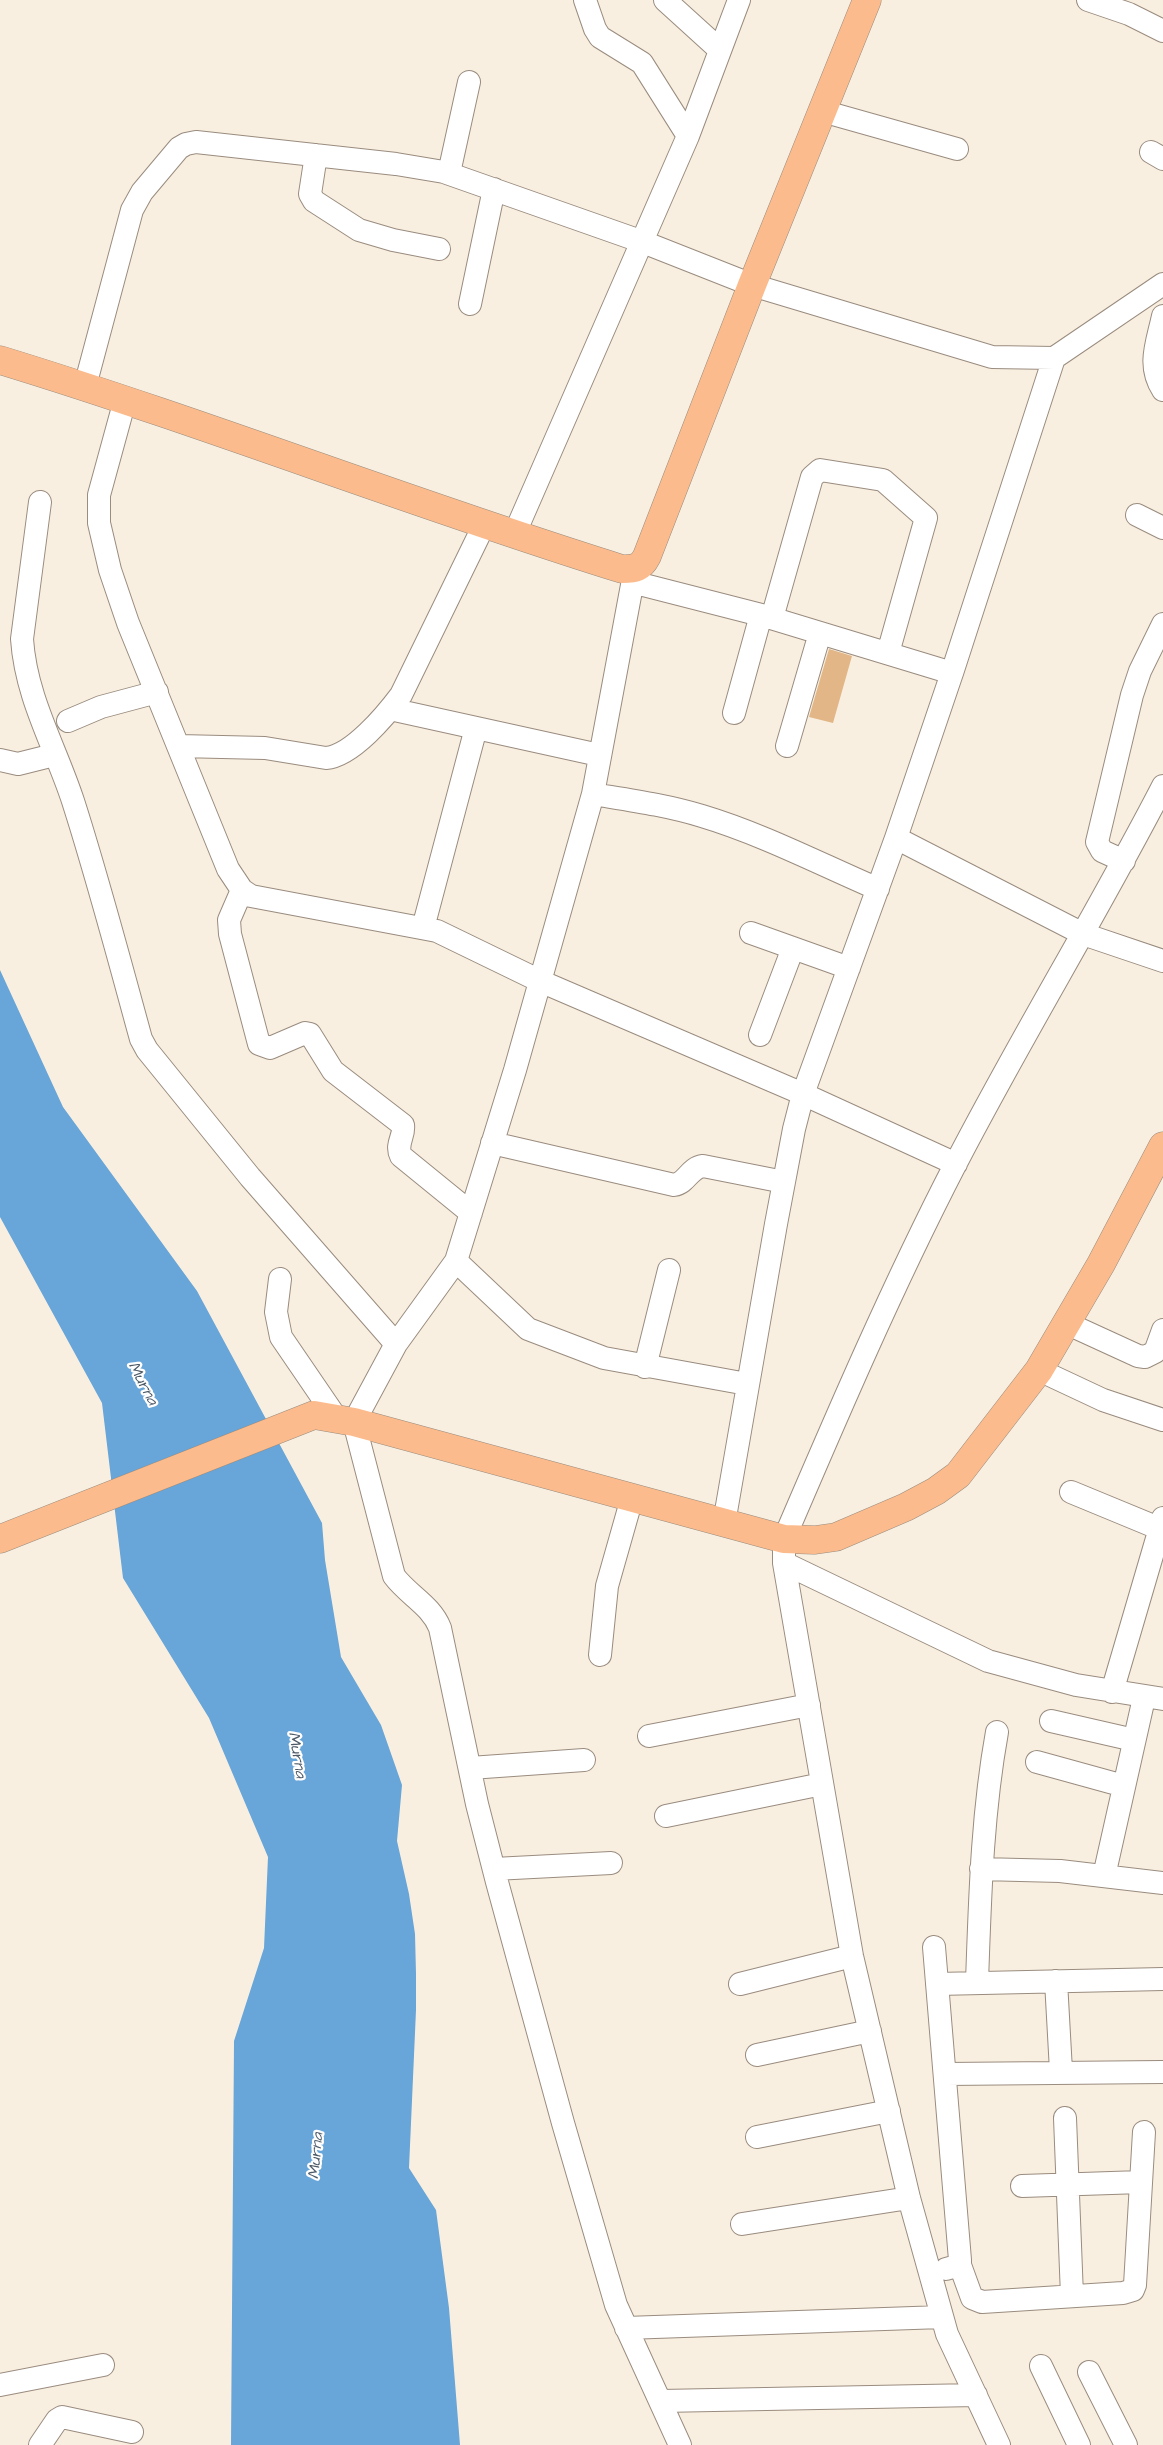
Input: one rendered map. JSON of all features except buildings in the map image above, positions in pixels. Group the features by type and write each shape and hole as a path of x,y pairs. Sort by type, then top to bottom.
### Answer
{"main road":[{"path":"0,360 85,386 484,525 622,569 633,576 647,556 752,284 867,0"},
{"path":"0,1539 50,1519 335,1418 724,1523 784,1551 815,1540 836,1536 906,1507 936,1491 958,1474 1039,1370 1101,1264 1162,1150"}],"street":[{"path":"585,0 595,29 600,37 642,63 688,136"},
{"path":"666,0 720,50"},
{"path":"514,535 688,136 739,0"},
{"path":"1088,0 1161,24"},
{"path":"449,174 469,82"},
{"path":"822,111 957,149"},
{"path":"85,386 132,210 142,192 179,148 196,142 404,165 449,174 643,242 752,284 992,357 1054,358 1163,284"},
{"path":"316,155 310,194 314,201 359,230 392,240 439,249"},
{"path":"470,304 494,189"},
{"path":"1163,316 1153,367 1156,379 1163,390"},
{"path":"724,1523 784,1182 803,1094 896,838 952,673 1054,358"},
{"path":"125,400 99,495 99,523 110,570 128,623 228,869 242,890 251,896 437,931 540,981 803,1094 956,1164"},
{"path":"734,712 812,477 815,472 820,470 883,480 926,518 888,654"},
{"path":"40,502 22,639 28,683 72,799 141,1039 147,1050 250,1177 396,1344"},
{"path":"1137,515 1163,528"},
{"path":"179,746 266,748 335,757 346,752 390,709 401,694 484,525"},
{"path":"335,1418 396,1344 456,1261 540,981 593,794 633,576 952,673"},
{"path":"1124,861 1102,851 1097,842 1132,695 1140,671 1163,624"},
{"path":"787,746 820,633"},
{"path":"68,721 102,707 157,692"},
{"path":"390,709 599,755"},
{"path":"423,928 476,728"},
{"path":"0,760 18,764 54,755"},
{"path":"999,2445 942,2317 909,2198 888,2111 852,1956 808,1705 784,1551 869,1340 956,1164 1124,861 1163,786"},
{"path":"593,794 662,805 701,815 730,825 878,890"},
{"path":"896,838 1083,934 1163,961"},
{"path":"242,890 229,920 230,934 259,1044 270,1048 305,1034 310,1034 333,1071 403,1125 404,1128 398,1146 400,1156 471,1213"},
{"path":"751,933 849,968"},
{"path":"760,1035 793,948"},
{"path":"492,1143 674,1185 679,1184 692,1169 703,1166 784,1182"},
{"path":"456,1261 528,1329 604,1358 645,1367 747,1384"},
{"path":"645,1367 669,1270"},
{"path":"280,1279 276,1312 281,1337 335,1418 394,1576 430,1609 440,1628 494,1869 563,2123 616,2305 680,2445"},
{"path":"1066,1323 1138,1356 1145,1357 1155,1352 1163,1330"},
{"path":"1039,1370 1103,1400 1163,1420"},
{"path":"1071,1492 1162,1526 1112,1692"},
{"path":"600,1655 607,1586 632,1498"},
{"path":"784,1551 988,1662 1076,1685 1153,1698 1134,1740 1104,1876"},
{"path":"649,1736 808,1705"},
{"path":"1051,1721 1134,1740"},
{"path":"977,1982 981,1869 991,1763 997,1732"},
{"path":"470,1768 584,1760"},
{"path":"1037,1762 1124,1786"},
{"path":"666,1816 822,1784"},
{"path":"494,1869 611,1863"},
{"path":"981,1869 1060,1871 1163,1883"},
{"path":"934,1948 946,2074 960,2265 972,2298 976,2301 1123,2293 1133,2290 1136,2285 1144,2132"},
{"path":"740,1984 852,1956"},
{"path":"937,1984 1163,1979"},
{"path":"1056,1981 1061,2071"},
{"path":"757,2055 870,2031"},
{"path":"946,2074 1061,2071 1163,2072"},
{"path":"757,2137 888,2111"},
{"path":"1065,2118 1072,2296"},
{"path":"1022,2186 1141,2182"},
{"path":"742,2224 909,2198"},
{"path":"930,2272 960,2265"},
{"path":"626,2328 942,2317"},
{"path":"0,2385 103,2365"},
{"path":"1042,2366 1079,2445"},
{"path":"1090,2372 1126,2445"},
{"path":"661,2401 976,2395"},
{"path":"40,2445 57,2420 62,2417 132,2432"}],"water":[{"name":"Murna","path":"0,970 63,1107 197,1291 322,1523 325,1560 341,1657 381,1725 402,1785 397,1841 409,1894 415,1934 416,1974 409,2168 436,2210 449,2308 460,2445 231,2445 234,2041 264,1948 268,1857 209,1718 123,1578 102,1403 0,1217"}]}
